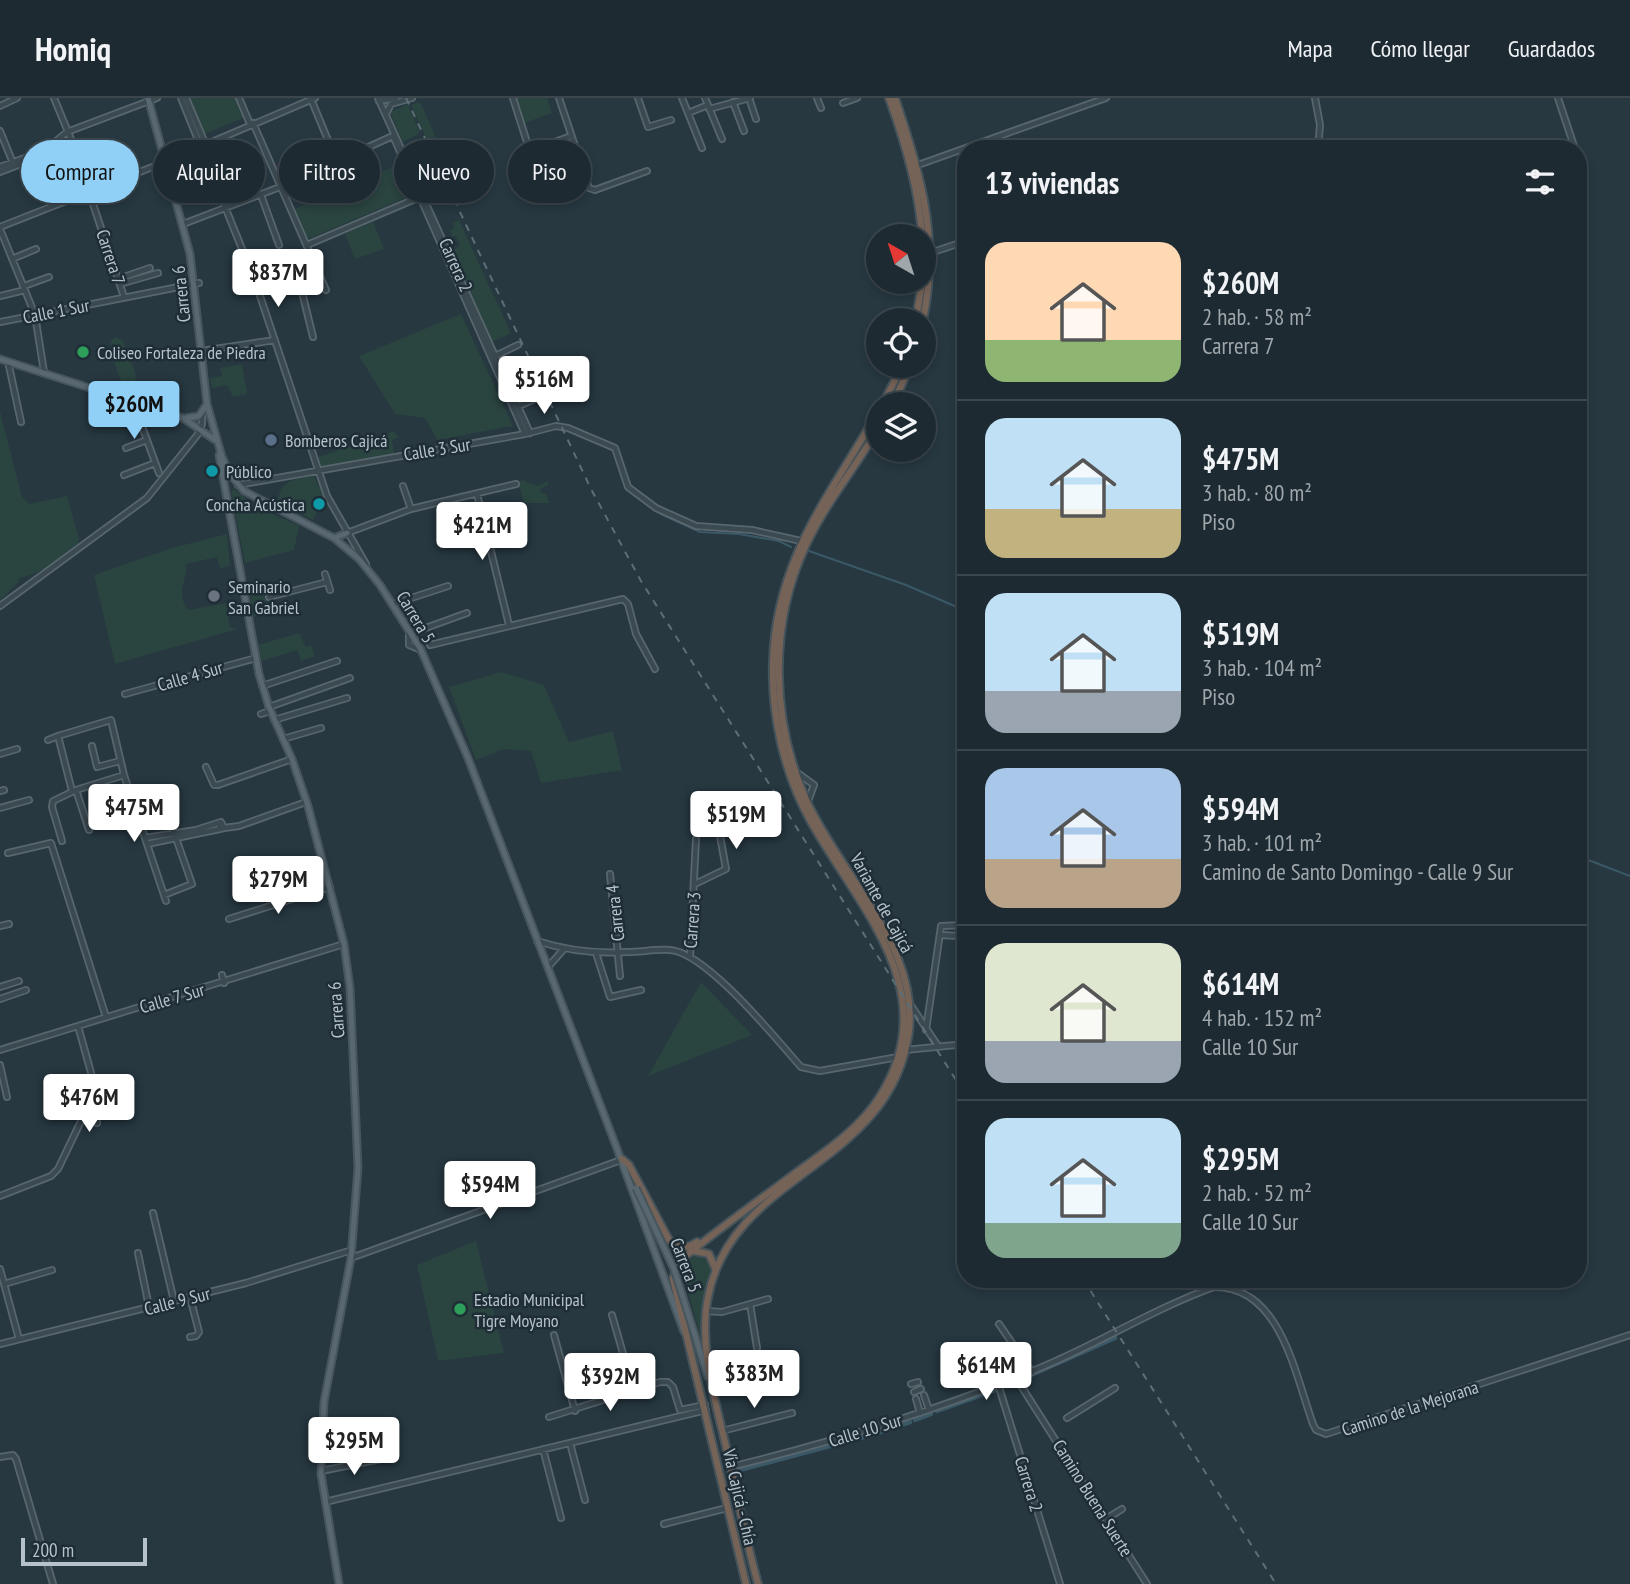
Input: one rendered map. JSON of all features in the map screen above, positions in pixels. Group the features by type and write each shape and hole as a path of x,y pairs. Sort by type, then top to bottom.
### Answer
{"highway":[{"path":"889,98 911,167 921,224"},
{"path":"895,98 918,165 928,224"},
{"name":"Variante de Cajicá","path":"685,1335 673,1279 678,1264 854,1127 878,1099 898,1057 904,1010 895,964 880,932 810,819 797,793 782,746 775,709 772,661 779,607 802,544 818,509 866,431"},
{"name":"Variante de Cajicá","path":"802,544 866,447"},
{"name":"Variante de Cajicá","path":"758,1584 722,1432 706,1347 705,1311 714,1273 728,1243 750,1217 847,1141 878,1110 896,1080 905,1050 909,1003 900,962 888,936 807,802 795,771 780,704 778,660 785,609 796,562"},
{"path":"621,1158 629,1165 674,1245 691,1246 723,1227"},
{"path":"689,1253 703,1251 709,1254 715,1266 714,1273"},
{"name":"Vía Cajicá - Chía","path":"685,1335 705,1407 726,1508 746,1584"}],"main road":[{"name":"Carrera 6","path":"149,100 159,140"},
{"name":"Carrera 6","path":"177,203 197,284 207,404 216,441 237,483"},
{"path":"0,359 183,418 216,441"},
{"path":"183,418 192,418 202,413 207,404"},
{"name":"Carrera 6","path":"219,448 224,488 262,686 269,709 292,759 306,802 344,944 350,988 358,1168 351,1258 324,1402 321,1471 339,1584"},
{"path":"224,488 228,481 237,483 257,499 334,538 370,570"},
{"path":"334,538 347,533"},
{"name":"Carrera 5","path":"370,570 421,650 460,738 621,1158 685,1335"},
{"name":"Carrera 5","path":"621,1158 663,1241 713,1389"}],"street":[{"path":"0,106 17,98"},
{"name":"Carrera 7","path":"54,98 71,140"},
{"path":"14,165 44,151 67,132 157,98"},
{"name":"Carrera 5","path":"183,98 201,140"},
{"path":"239,98 279,185"},
{"path":"212,140 312,98 328,140"},
{"path":"379,99 396,98"},
{"path":"386,115 391,104 412,98"},
{"path":"513,98 526,140"},
{"path":"559,98 589,188 593,190 647,171"},
{"path":"639,98 648,127 671,120"},
{"path":"682,98 702,148"},
{"path":"705,98 722,139"},
{"path":"688,113 749,98 756,119"},
{"path":"817,98 821,108"},
{"path":"843,103 857,98"},
{"path":"985,140 1093,100 1106,98"},
{"path":"1315,98 1320,125 1319,140"},
{"path":"1558,98 1572,140"},
{"name":"Carrera 2","path":"379,99 497,355 528,433"},
{"path":"733,102 744,131"},
{"path":"0,131 14,165"},
{"path":"380,142 394,135 396,140"},
{"path":"560,140 571,136"},
{"path":"61,138 65,140"},
{"path":"918,165 957,151"},
{"path":"0,170 21,162"},
{"path":"44,372 36,315 0,228 60,203"},
{"name":"Carrera 7","path":"93,203 124,297"},
{"name":"Carrera 5","path":"225,203 255,281 327,496 370,570"},
{"path":"183,224 240,203"},
{"path":"264,203 279,245"},
{"path":"287,203 326,290"},
{"path":"307,245 406,203"},
{"path":"423,203 528,433"},
{"path":"936,251 957,245"},
{"path":"12,259 36,249"},
{"path":"255,281 314,261"},
{"path":"119,282 150,268"},
{"path":"283,271 291,287 300,288 313,337"},
{"path":"119,282 158,273"},
{"path":"0,296 49,277"},
{"name":"Calle 1 Sur","path":"0,322 197,284"},
{"path":"201,351 275,340"},
{"path":"497,355 518,345"},
{"path":"9,366 21,422"},
{"path":"519,406 541,396"},
{"path":"133,401 159,473"},
{"path":"0,606 147,498 201,428 202,413"},
{"name":"Calle 3 Sur","path":"237,483 561,427 611,445 616,450 628,487 656,508 696,526 751,530 802,544"},
{"path":"126,448 147,440"},
{"path":"124,475 155,463"},
{"path":"347,533 411,509 516,484"},
{"path":"403,486 411,509"},
{"path":"477,494 509,625"},
{"path":"325,574 330,590"},
{"path":"269,597 327,582"},
{"path":"393,604 448,586"},
{"path":"430,645 623,599 628,604 636,634 655,669"},
{"path":"420,630 467,613"},
{"name":"Calle 4 Sur","path":"125,694 256,658"},
{"path":"262,686 337,662"},
{"path":"261,713 350,678"},
{"path":"274,720 347,698"},
{"path":"48,740 111,720 124,775 165,898 192,886 162,795"},
{"path":"283,739 321,728"},
{"path":"58,736 89,830"},
{"path":"92,746 97,767 120,761"},
{"path":"0,754 18,749"},
{"path":"206,767 214,785 218,785 292,759"},
{"path":"795,771 816,785 807,802"},
{"path":"62,841 52,802 74,790 124,775"},
{"path":"98,784 108,821"},
{"path":"0,808 29,800"},
{"path":"147,844 153,840 239,826 306,802"},
{"path":"695,884 726,869 720,836"},
{"path":"145,838 153,840"},
{"name":"Carrera 3","path":"690,958 696,839"},
{"path":"8,853 51,843 106,1017"},
{"name":"Carrera 4","path":"610,874 620,976"},
{"path":"229,919 330,887"},
{"path":"0,926 9,924"},
{"path":"926,1030 942,926 957,925"},
{"path":"941,935 957,936"},
{"path":"537,941 563,950 618,953 669,950 690,958 728,987 803,1069 820,1071 898,1057"},
{"name":"Calle 7 Sur","path":"0,1050 344,944"},
{"path":"548,967 563,950"},
{"path":"596,953 610,997 641,990"},
{"path":"222,975 224,983"},
{"path":"0,987 19,981"},
{"path":"0,999 26,990"},
{"path":"909,1003 938,1046"},
{"path":"0,1196 51,1175 58,1169 86,1112 95,1087 78,1026"},
{"path":"905,1050 957,1045"},
{"path":"0,1065 7,1097"},
{"path":"86,1112 97,1116 97,1123"},
{"path":"351,1258 621,1158"},
{"path":"153,1213 174,1301"},
{"name":"Calle 9 Sur","path":"0,1344 246,1283 352,1250"},
{"path":"138,1253 149,1307"},
{"path":"0,1270 19,1339"},
{"path":"4,1284 52,1270"},
{"name":"Calle 10 Sur","path":"730,1467 871,1430 1016,1378 1211,1288"},
{"name":"Camino de la Mejorana","path":"1230,1288 1248,1296 1262,1307 1276,1324 1313,1424 1321,1434 1630,1335"},
{"path":"190,1297 199,1332 190,1337"},
{"path":"705,1311 722,1312 768,1299"},
{"path":"750,1304 757,1348"},
{"path":"612,1315 634,1392"},
{"path":"999,1324 1032,1372"},
{"path":"554,1335 575,1410"},
{"name":"Camino Buena Suerte","path":"1016,1378 1147,1584"},
{"path":"549,1417 660,1382 668,1382 673,1387 680,1410 705,1407"},
{"path":"911,1384 918,1382"},
{"name":"Carrera 2","path":"998,1384 1060,1584"},
{"path":"1067,1419 1115,1388"},
{"path":"914,1392 923,1395 929,1410"},
{"path":"920,1413 916,1401 923,1395"},
{"path":"326,1502 705,1407"},
{"path":"722,1432 792,1413"},
{"path":"570,1443 585,1500"},
{"path":"544,1449 561,1518"},
{"path":"0,1457 13,1455 53,1584"},
{"path":"321,1471 381,1459"},
{"path":"664,1524 726,1508"},
{"path":"1106,1519 1122,1509"}],"shaded area":[{"path":"279,162 279,178 273,164"}],"green space":[{"path":"190,98 237,98 245,117 205,134"},
{"path":"514,98 547,98 552,113 522,124"},
{"path":"420,102 437,140 427,140 411,105"},
{"path":"408,104 420,133 402,140 390,112"},
{"path":"394,167 394,203 308,239 293,210 309,203 380,203 380,173"},
{"path":"459,220 511,333 492,342 452,250 460,246 450,230 455,228 452,223"},
{"path":"373,222 384,249 355,259 345,234"},
{"path":"461,314 513,426 437,440 425,418 395,414 359,356"},
{"path":"115,337 123,341 136,375 135,384 130,387 124,386 115,365 110,342"},
{"path":"242,364 247,394 233,397 227,385 212,388 210,378 222,376 220,368"},
{"path":"0,411 22,497 29,504 67,496 79,539 78,543 51,564 36,573 19,578 18,583 0,600"},
{"path":"394,431 399,437 392,440 394,453 320,467 318,457"},
{"path":"314,476 324,498 313,520 274,500 278,499 286,484"},
{"path":"523,480 537,486 548,481 549,485 540,489 542,494 546,493 549,503 524,503 518,482"},
{"path":"234,489 257,507 299,526 294,550 245,563 231,491"},
{"path":"227,534 230,566 220,568 217,557 186,564 182,599 189,610 226,603 230,627 238,629 115,664 94,575 172,548"},
{"path":"267,583 267,605 271,605 274,612 253,617 249,587"},
{"path":"299,633 306,647 311,645 315,656 301,661 297,650 262,661 258,645"},
{"path":"501,672 544,685 569,742 613,731 622,770 541,783 531,751 504,749 476,760 449,687"},
{"path":"701,982 752,1035 648,1076"},
{"name":"Estadio Municipal Tigre Moyano","path":"476,1241 504,1353 438,1361 417,1265"},
{"path":"695,1256 707,1260 711,1269 702,1341 681,1267"}],"waterway":[{"path":"661,514 700,532 739,534 779,541 791,547"},
{"path":"809,551 906,585 957,607"},
{"path":"1587,859 1630,876"},
{"path":"1022,1379 1115,1338"},
{"path":"1002,1387 1014,1382"},
{"path":"937,1411 996,1390"},
{"path":"915,1420 931,1414"},
{"path":"736,1471 910,1422"}],"railway":[{"path":"406,98 591,489 641,581 957,1082"},
{"path":"1089,1288 1276,1584"}],"place":[{"name":"Coliseo Fortaleza de Piedra","path":"83,352"},
{"name":"Bomberos Cajicá","path":"271,440"},
{"name":"Público","path":"212,471"},
{"name":"Concha Acústica","path":"319,504"},
{"name":"Seminario San Gabriel","path":"214,596"},
{"name":"Estadio Municipal Tigre Moyano","path":"460,1309"}]}
